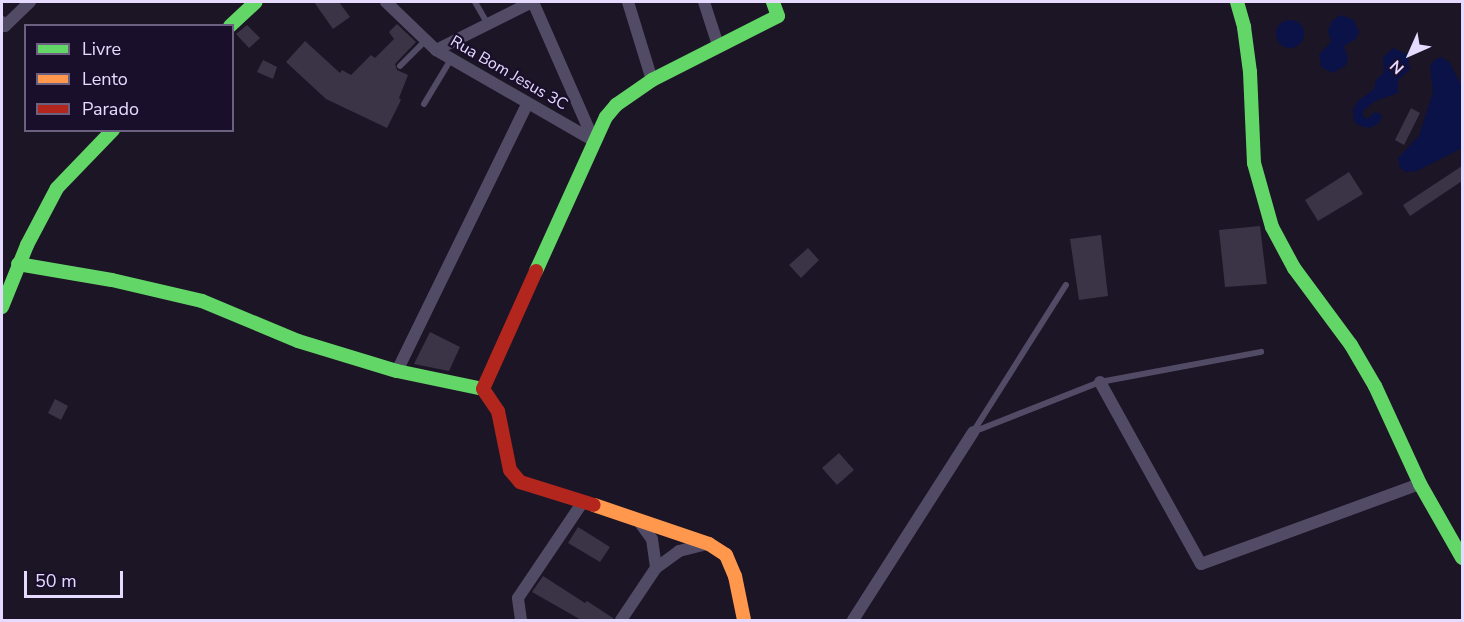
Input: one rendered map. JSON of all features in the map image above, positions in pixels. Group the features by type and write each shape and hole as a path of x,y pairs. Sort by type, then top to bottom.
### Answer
{"street":[{"path":"2,22 5,26 30,2"},
{"path":"232,24 256,2"},
{"name":"Rua Bom Jesus 3C","path":"386,2 436,50 594,141"},
{"path":"436,50 533,2 594,141"},
{"path":"628,2 652,80"},
{"path":"704,2 718,45"},
{"path":"483,389 594,141 616,105 652,80 778,16 773,2"},
{"path":"1237,2 1245,27 1250,72 1254,163 1272,227 1294,268 1351,345 1375,386 1420,484 1462,558"},
{"path":"397,371 528,103"},
{"path":"2,307 18,264 57,188 111,132"},
{"path":"18,264 112,280 202,301 298,340 397,371 483,389 498,411 510,470 515,476 527,486 636,518 709,544 726,555 735,576 742,619"},
{"path":"1100,382 1201,564 1420,484"},
{"path":"853,621 973,432"},
{"path":"522,621 518,598 582,503"},
{"path":"636,518 646,528 652,539 656,568"},
{"path":"621,621 656,568 679,551 709,544"}],"lane":[{"path":"475,2 487,23"},
{"path":"400,66 426,40"},
{"path":"424,104 451,59"},
{"path":"973,432 1066,285"},
{"path":"973,432 1100,382 1261,352"}],"shaded area":[{"path":"1341,15 1354,20 1359,32 1356,39 1344,46 1348,58 1346,65 1333,73 1321,67 1319,54 1331,42 1328,30 1332,21"},
{"path":"1290,20 1300,24 1304,34 1300,44 1290,48 1280,44 1276,34 1280,24"},
{"path":"1393,48 1407,54 1410,69 1398,80 1398,93 1375,101 1363,111 1363,116 1367,119 1375,112 1381,114 1379,123 1370,128 1360,126 1354,121 1353,109 1358,101 1374,89 1376,80 1384,72 1383,57"},
{"path":"1442,57 1450,63 1462,87 1462,148 1417,171 1406,172 1400,168 1398,158 1419,136 1433,92 1430,66 1434,60"}],"building":[{"path":"314,2 339,2 350,17 333,29"},
{"path":"397,24 416,42 395,64 397,70 408,75 399,98 401,100 387,128 326,99 286,62 305,41 340,73 342,70 351,75 371,55 375,58 394,39 389,32"},
{"path":"247,25 260,38 249,48 236,34"},
{"path":"263,60 277,67 273,79 257,72"},
{"path":"1411,108 1420,113 1404,145 1395,140"},
{"path":"1462,166 1462,181 1410,216 1403,205"},
{"path":"1349,172 1363,194 1318,221 1305,200"},
{"path":"1260,226 1267,284 1225,287 1219,230"},
{"path":"1101,235 1108,296 1079,300 1070,239"},
{"path":"808,248 819,260 801,278 789,265"},
{"path":"430,332 460,347 449,371 414,364"},
{"path":"55,399 68,406 61,420 48,413"},
{"path":"839,453 854,470 837,485 822,468"},
{"path":"578,527 610,547 600,562 568,543"},
{"path":"543,576 585,603 587,601 613,618 613,621 583,621 532,592"}],"traffic: fast":[{"path":"232,24 256,2"},
{"path":"536,271 606,117 616,105 652,80 778,16 773,2"},
{"path":"1237,2 1244,27 1250,72 1254,163 1272,227 1294,268 1351,345 1375,386 1420,484 1462,558"},
{"path":"2,307 27,245 57,188 111,132"},
{"path":"18,264 112,280 202,301 298,341 397,371 483,389"}],"traffic: slow":[{"path":"594,505 709,544 726,555 735,576 744,620"}],"traffic: jam":[{"path":"536,271 483,389 498,411 510,470 520,482 594,505"}]}
